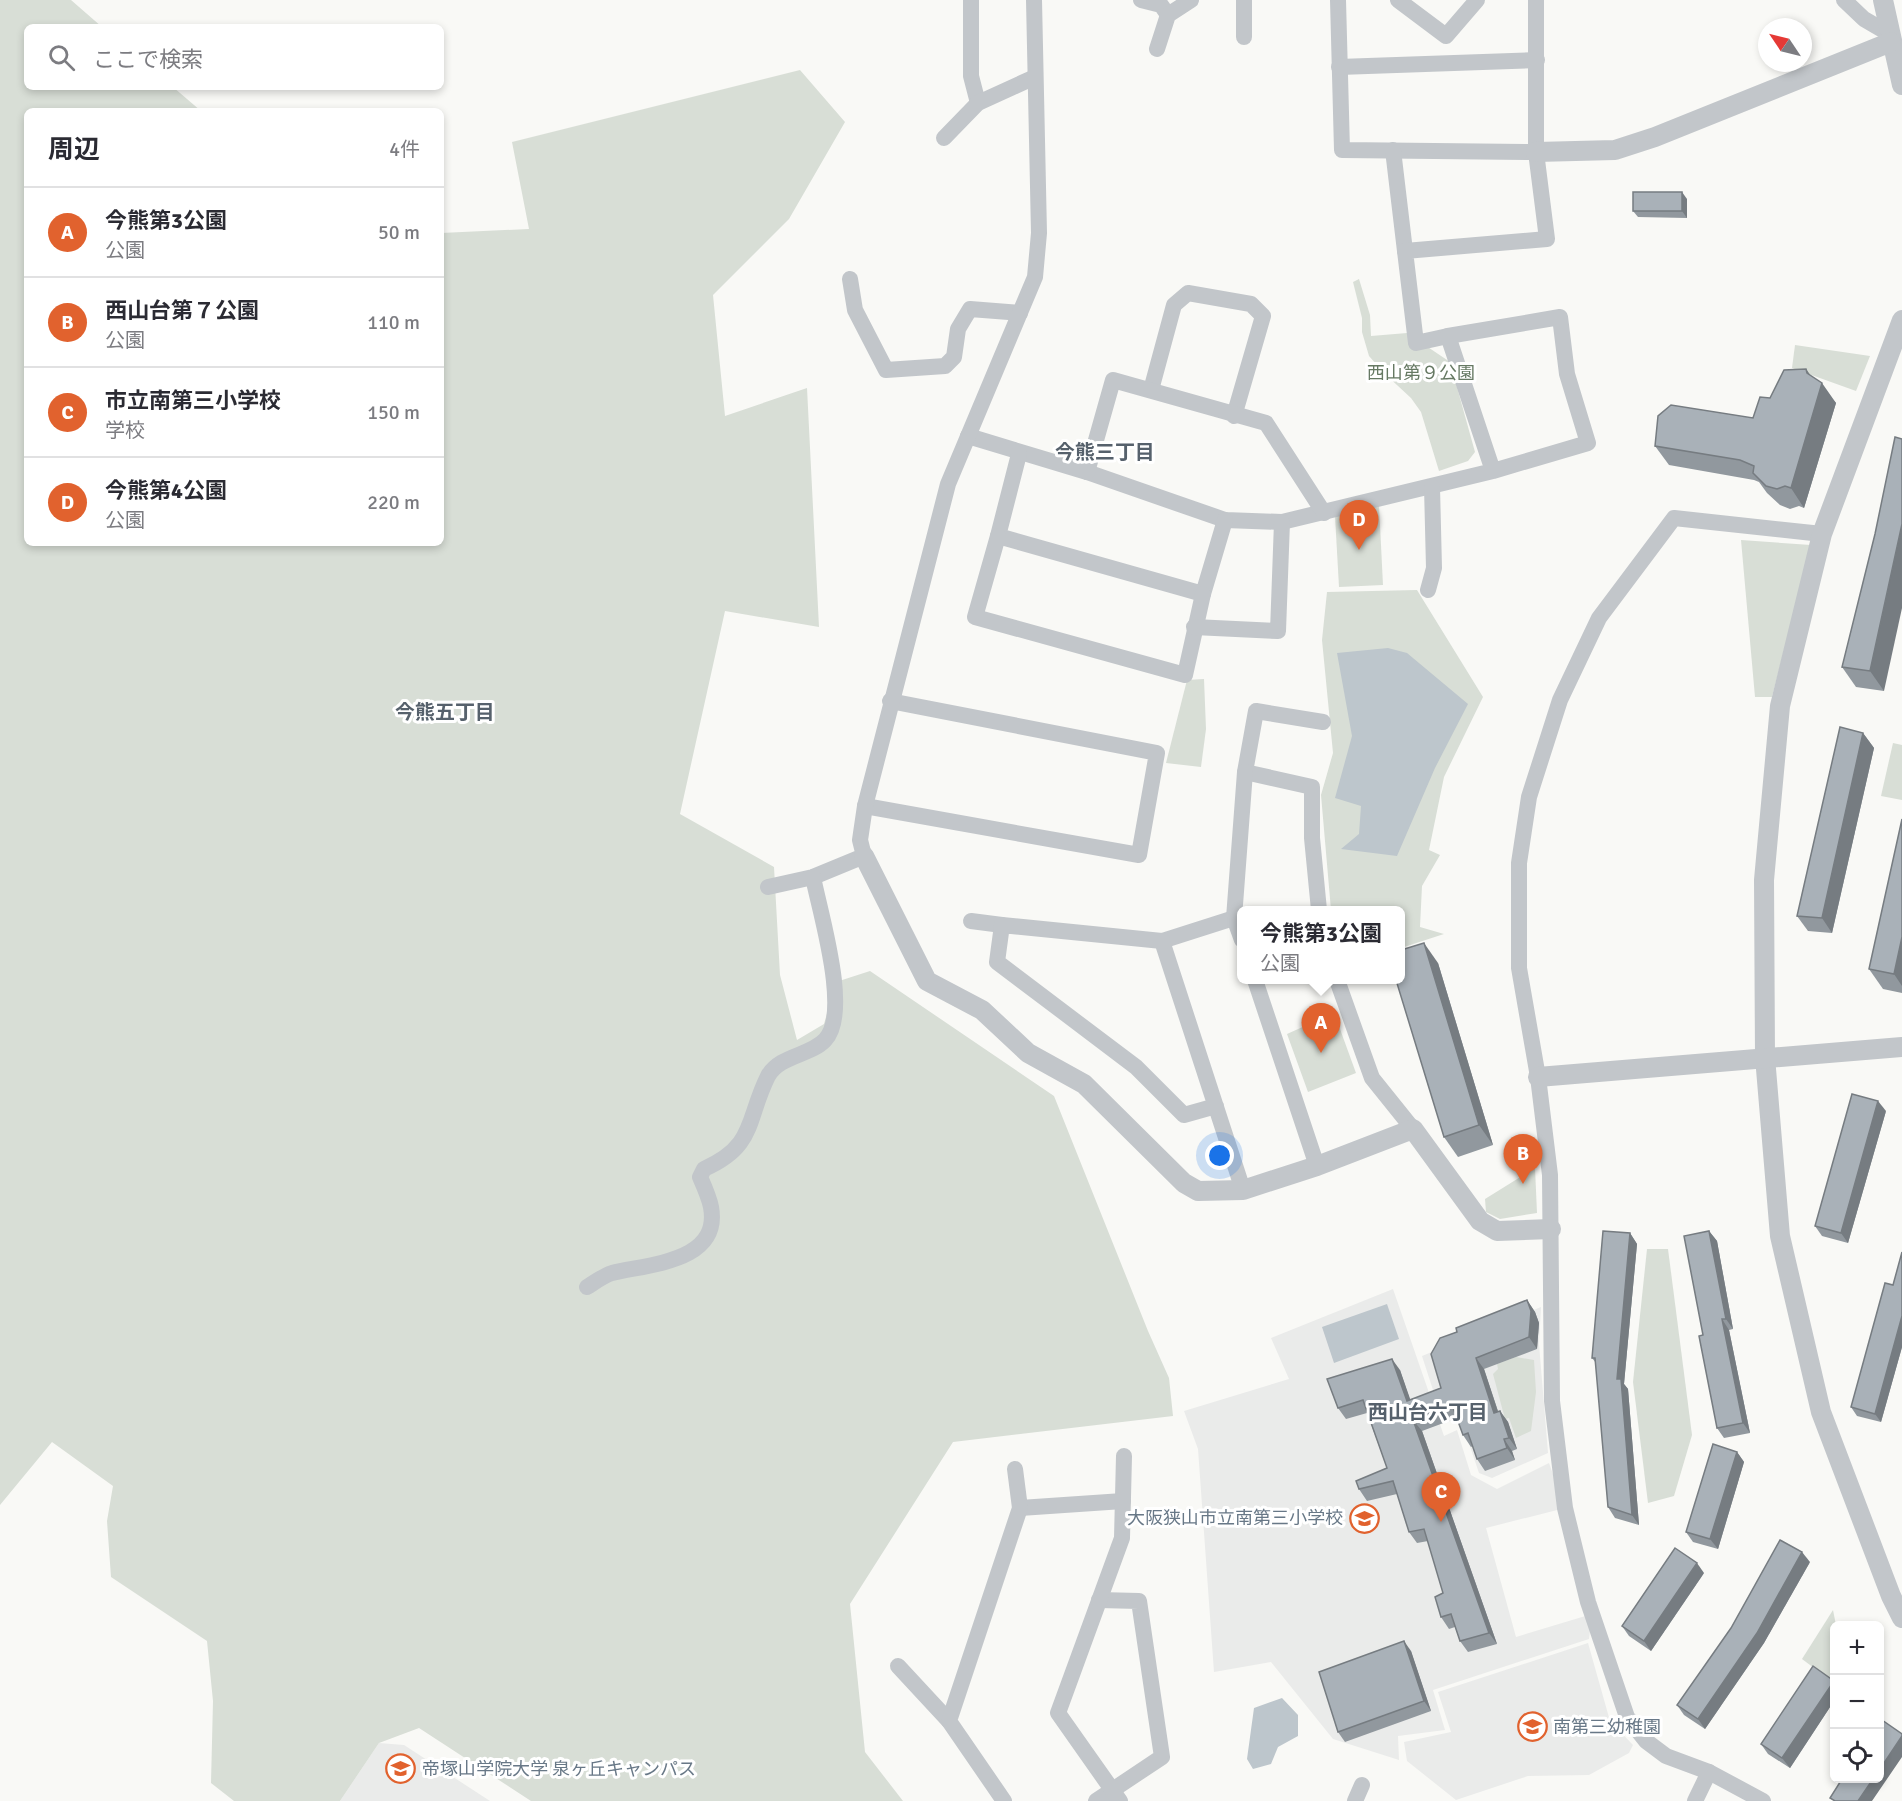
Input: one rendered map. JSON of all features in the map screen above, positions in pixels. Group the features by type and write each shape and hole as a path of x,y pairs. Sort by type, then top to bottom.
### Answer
{"street":[{"path":"971,0 971,76 978,104"},
{"path":"1034,0 1039,233 1035,277 948,484 890,701 865,806 860,840 864,856 927,981 982,1010 1028,1053 1084,1084 1184,1184 1198,1191 1243,1190 1317,1166 1413,1129"},
{"path":"1141,0 1161,5 1168,15"},
{"path":"1157,49 1168,15 1191,0"},
{"path":"1244,0 1244,37"},
{"path":"1338,0 1342,150 1536,152 1615,150 1645,141 1894,40"},
{"path":"1398,0 1446,36"},
{"path":"1446,61 1446,36 1478,0"},
{"path":"1405,251 1548,239 1536,152 1536,0"},
{"path":"1844,0 1864,19 1894,40"},
{"path":"1883,0 1894,40 1902,85"},
{"path":"1340,67 1446,61 1537,60"},
{"path":"944,138 978,104 1035,77"},
{"path":"968,436 1019,454 1087,472 1225,520 1282,522 1432,487 1588,442 1567,374 1560,317 1416,343 1393,150"},
{"path":"850,279 855,310 886,370 945,366 954,357 958,329 970,309 1020,313"},
{"path":"1150,390 1174,305 1188,293 1251,304 1263,316 1234,416"},
{"path":"1902,320 1822,534 1780,706 1764,880 1765,1057 1780,1236 1819,1401 1891,1596 1902,1618"},
{"path":"1448,336 1493,471"},
{"path":"1087,472 1113,380 1234,416 1266,423 1324,513"},
{"path":"1019,454 975,617 1185,675 1194,627 1225,520"},
{"path":"1428,590 1434,568 1432,487"},
{"path":"1763,1801 1709,1772 1666,1756 1647,1741 1627,1717 1588,1602 1565,1508 1552,1401 1550,1175 1538,1077 1519,968 1519,863 1529,798 1560,700 1599,618 1674,518 1822,534"},
{"path":"1194,627 1278,631 1282,522"},
{"path":"998,536 1203,594"},
{"path":"865,806 1138,855 1157,753 890,701"},
{"path":"1237,926 1234,918 1245,772 1256,711 1323,722"},
{"path":"1245,772 1312,787 1312,838 1319,906"},
{"path":"768,887 813,877 864,856"},
{"path":"587,1287 609,1274 674,1260 694,1251 709,1230 712,1209 700,1177 704,1169 726,1159 737,1148 753,1121 770,1073 789,1058 824,1042 834,1027 837,994 813,877"},
{"path":"971,921 1162,941 1234,918"},
{"path":"1002,926 997,962 1136,1067 1184,1115 1216,1106"},
{"path":"1162,941 1243,1190"},
{"path":"1256,984 1317,1166"},
{"path":"1338,984 1372,1078 1413,1129 1480,1221 1497,1231 1551,1229"},
{"path":"1538,1077 1902,1047"},
{"path":"1116,1796 1058,1713 1122,1538 1124,1456"},
{"path":"949,1721 1020,1508 1015,1469"},
{"path":"1020,1508 1123,1501"},
{"path":"1096,1801 1116,1796 1162,1757 1139,1601 1099,1600"},
{"path":"898,1666 949,1721 1004,1801"},
{"path":"1695,1801 1709,1772"},
{"path":"1355,1801 1362,1785"}],"shaded area":[{"path":"1388,648 1407,653 1468,704 1435,768 1397,856 1341,849 1359,834 1361,806 1335,798 1352,736 1337,653"},
{"name":"大阪狭山市立南第三小学校","path":"1393,1289 1444,1436 1457,1430 1471,1475 1497,1489 1549,1463 1565,1508 1486,1528 1516,1637 1592,1614 1589,1639 1433,1690 1445,1730 1398,1736 1399,1760 1333,1739 1271,1662 1214,1672 1198,1449 1184,1411 1289,1379 1271,1338"},
{"path":"1387,1304 1399,1339 1334,1363 1322,1327"},
{"path":"1541,1307 1539,1344 1548,1453 1492,1478 1479,1473 1460,1417 1444,1424 1422,1356"},
{"name":"南第三幼稚園","path":"1588,1643 1610,1721 1633,1745 1629,1753 1589,1775 1528,1776 1456,1800 1407,1761 1404,1742 1451,1732 1438,1692"},
{"path":"1282,1698 1298,1715 1298,1736 1278,1747 1271,1764 1253,1769 1247,1759 1254,1708"},
{"name":"帝塚山学院大学 泉ヶ丘キャンパス","path":"379,1743 404,1745 490,1801 340,1801"}],"green space":[{"path":"0,0 71,0 99,24 24,24 24,90 176,90 198,108 24,108 24,546 444,546 444,233 529,229 512,142 800,70 845,122 789,219 713,295 725,416 807,388 819,627 725,611 680,814 774,867 780,975 797,1040 824,1024 836,982 870,971 1054,1096 1169,1378 1173,1416 953,1442 850,1604 865,1752 903,1801 531,1801 419,1728 379,1743 340,1801 234,1801 211,1783 213,1701 207,1641 111,1577 107,1521 113,1486 52,1442 0,1505"},
{"name":"西山第９公園","path":"1359,279 1370,315 1371,336 1407,333 1450,362 1475,452 1468,461 1439,471 1421,412 1411,398 1369,356 1353,282"},
{"path":"1795,345 1870,356 1856,391 1792,368"},
{"path":"1379,505 1383,585 1339,587 1335,516"},
{"path":"1741,540 1811,545 1772,697 1755,697"},
{"path":"1417,590 1483,697 1444,777 1429,850 1440,855 1422,886 1420,927 1444,934 1405,947 1405,906 1331,906 1321,795 1333,753 1322,640 1327,592"},
{"path":"1204,679 1206,729 1201,767 1166,763 1187,680"},
{"path":"1893,743 1902,745 1902,800 1881,796"},
{"path":"1332,1007 1356,1073 1308,1092 1287,1034 1307,1025"},
{"path":"1535,1168 1537,1213 1500,1219 1486,1212 1485,1199"},
{"path":"1647,1249 1668,1249 1692,1435 1674,1496 1648,1503 1633,1382"},
{"path":"1516,1357 1534,1360 1536,1392 1531,1431 1516,1438 1509,1418 1505,1419 1493,1374 1498,1369 1497,1364"},
{"path":"1833,1610 1835,1621 1830,1621 1830,1680 1802,1659"}],"building":[{"path":"1633,192 1682,192 1682,211 1633,211"},
{"path":"1806,369 1807,373 1822,383 1791,488 1785,486 1777,489 1766,486 1753,473 1754,466 1740,460 1655,446 1658,416 1671,405 1753,418 1760,397 1770,398 1784,370"},
{"path":"1895,437 1902,439 1902,524 1870,671 1842,667 1875,534"},
{"path":"1840,727 1863,733 1822,918 1797,916"},
{"path":"1902,819 1902,937 1894,974 1869,969"},
{"path":"1424,943 1479,1125 1444,1137 1397,984 1405,984 1405,949"},
{"path":"1852,1094 1878,1101 1841,1233 1815,1226"},
{"path":"1603,1231 1630,1233 1617,1379 1621,1379 1632,1515 1608,1507 1595,1358 1592,1358"},
{"path":"1709,1231 1726,1319 1722,1319 1743,1423 1717,1428 1699,1336 1703,1335 1684,1236"},
{"path":"1902,1252 1902,1316 1875,1414 1851,1407 1885,1283 1893,1285"},
{"path":"1527,1300 1531,1311 1529,1337 1476,1358 1494,1413 1500,1411 1509,1438 1504,1439 1507,1448 1477,1459 1468,1433 1463,1435 1452,1405 1413,1420 1489,1633 1460,1641 1451,1614 1441,1617 1435,1597 1443,1593 1424,1529 1409,1532 1393,1481 1359,1489 1356,1481 1387,1468 1363,1400 1338,1408 1327,1379 1392,1359 1407,1401 1441,1388 1431,1354 1440,1338 1457,1332 1456,1328"},
{"path":"1713,1444 1737,1452 1710,1539 1686,1532"},
{"path":"1780,1540 1802,1552 1757,1633 1698,1719 1677,1705 1731,1628"},
{"path":"1675,1548 1697,1563 1644,1641 1622,1626"},
{"path":"1404,1641 1424,1701 1338,1732 1319,1672"},
{"path":"1813,1666 1830,1678 1830,1687 1782,1758 1761,1744"},
{"path":"1884,1721 1902,1736 1884,1763"},
{"path":"1839,1783 1870,1783 1858,1801 1835,1801 1830,1798"}],"place":[{"name":"今熊第4公園","path":"1359,550"},
{"name":"今熊第3公園","path":"1321,1053"},
{"name":"西山台第７公園","path":"1523,1184"},
{"name":"大阪狭山市立南第三小学校","path":"1364,1518"},
{"name":"市立南第三小学校","path":"1441,1522"},
{"name":"南第三幼稚園","path":"1532,1727"},
{"name":"帝塚山学院大学 泉ヶ丘キャンパス","path":"401,1769"}],"district":[{"name":"今熊三丁目","path":"1105,452"},
{"name":"今熊五丁目","path":"445,712"},
{"name":"西山台六丁目","path":"1428,1412"}]}
